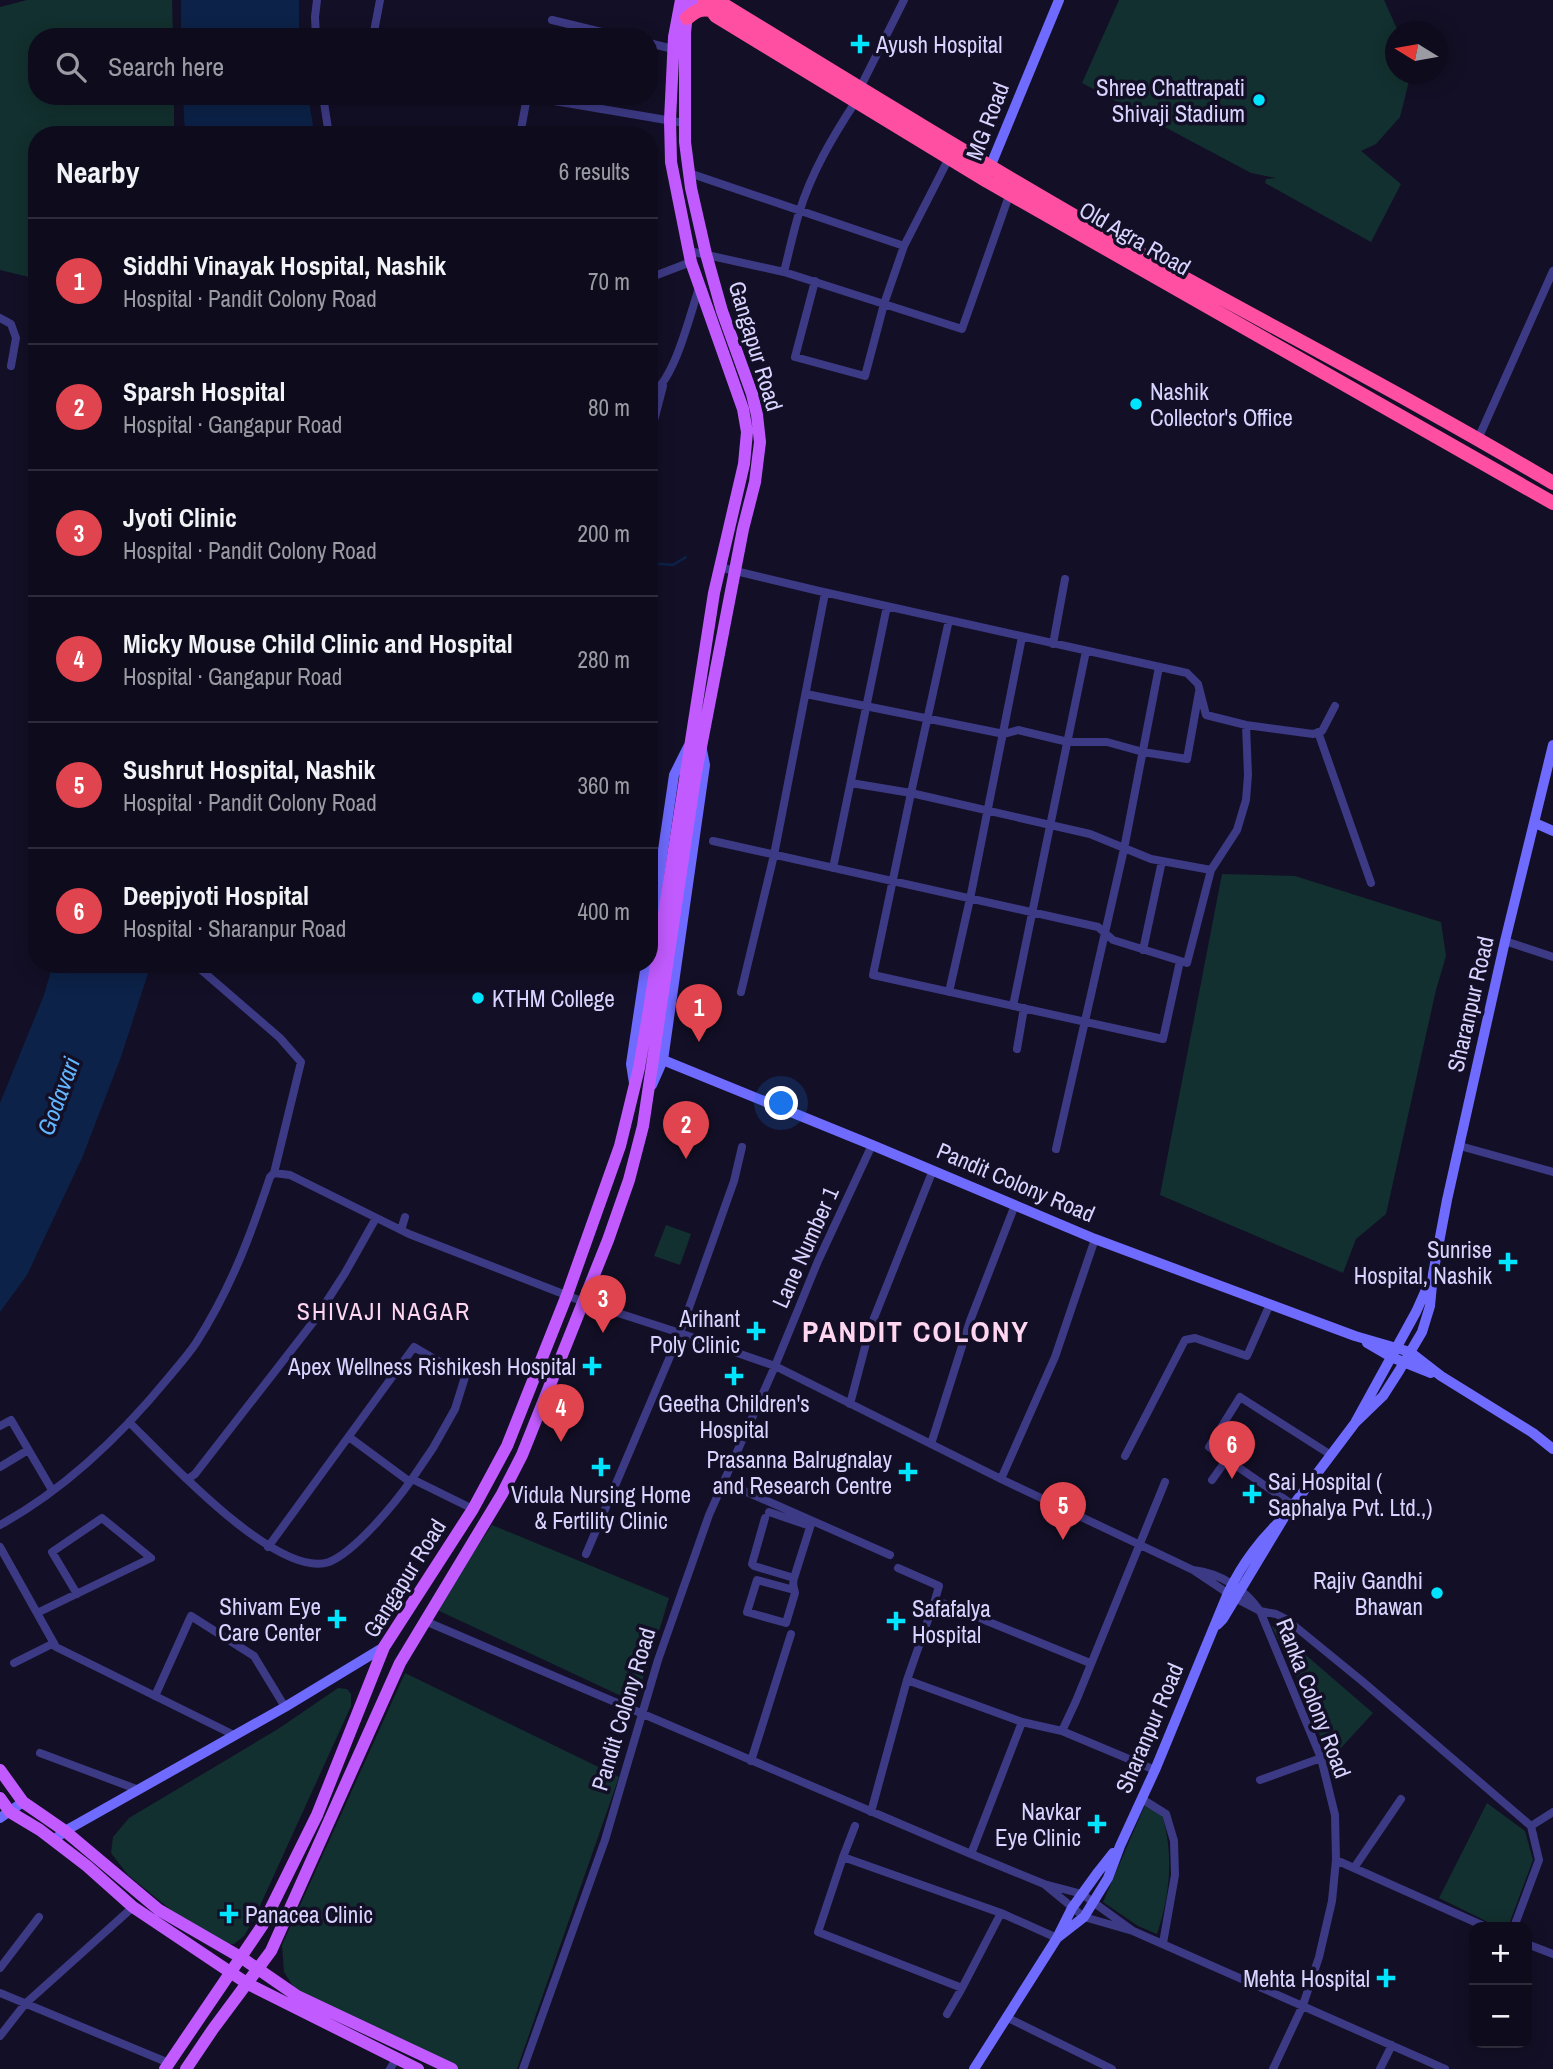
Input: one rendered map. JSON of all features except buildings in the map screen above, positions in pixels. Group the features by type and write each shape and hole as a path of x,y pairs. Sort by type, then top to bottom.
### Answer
{"highway":[{"path":"687,18 696,10 712,3"},
{"name":"Old Agra Road","path":"712,3 716,16 858,95 988,173 1123,243 1553,483"},
{"name":"Old Agra Road","path":"858,95 949,158 988,173 1010,193 1553,503"}],"main road":[{"name":"Gangapur Road","path":"681,0 673,49 671,162 690,257 743,409 747,432 744,464 719,567 696,742"},
{"name":"Gangapur Road","path":"693,0 685,33 684,123 689,173 706,254 722,311 752,394 760,442 755,482 696,742"},
{"name":"MG Road","path":"988,173 1059,0"},
{"path":"646,1069 696,742"},
{"path":"658,884 674,775 696,742"},
{"path":"648,1094 663,1060 705,765 696,742"},
{"name":"Sharanpur Road","path":"1354,1423 1383,1396 1419,1337 1430,1306 1433,1274 1460,1146 1505,941 1553,745"},
{"path":"1535,823 1553,831"},
{"path":"635,1089 631,1065 645,973"},
{"name":"Pandit Colony Road","path":"663,1060 1096,1239 1394,1352"},
{"name":"Gangapur Road","path":"167,2066 262,1926 317,1815 384,1647 473,1509 507,1446 567,1295 620,1146 635,1089 646,1069"},
{"name":"Gangapur Road","path":"186,2069 271,1951 400,1662 502,1494 522,1455 608,1240 629,1180 648,1094 646,1069"},
{"name":"Sharanpur Road","path":"1057,1938 1084,1917 1108,1878 1216,1626 1219,1611 1234,1591 1261,1538 1285,1516 1354,1423 1416,1312 1433,1274"},
{"path":"1384,1371 1381,1347 1404,1333"},
{"path":"1419,1337 1420,1365"},
{"path":"1394,1352 1410,1352 1420,1365"},
{"path":"1394,1352 1404,1363 1420,1365 1441,1377 1533,1433 1553,1449"},
{"path":"1395,1377 1420,1365"},
{"path":"54,1840 65,1831 285,1707 384,1647"},
{"path":"0,1770 23,1802 65,1831 159,1910 242,1958 297,1996 452,2069"},
{"path":"15,1791 1,1800 5,1815 54,1840 133,1907 248,1984 393,2064 418,2069"},
{"path":"5,1815 23,1802"},
{"name":"Sharanpur Road","path":"974,2069 1057,1938 1072,1908 1120,1846"}],"street":[{"path":"315,28 317,0"},
{"path":"375,28 380,0"},
{"path":"784,272 799,212 824,154 858,95 904,0"},
{"path":"552,20 585,28"},
{"path":"658,45 673,49"},
{"path":"324,105 328,126"},
{"path":"521,126 525,105"},
{"path":"576,105 684,123"},
{"path":"815,281 795,357 865,376 884,304 904,246 949,158"},
{"path":"689,173 904,246"},
{"path":"658,273 690,257 706,254 815,281 962,329 1010,193"},
{"path":"1478,439 1553,271"},
{"path":"658,405 699,288"},
{"path":"0,318 11,324 16,338 11,366"},
{"path":"658,389 663,385"},
{"path":"719,567 1187,674 1198,684 1206,715 1246,725 1301,733 1318,732 1322,731 1335,706"},
{"path":"1053,644 1065,579"},
{"path":"741,992 774,855 825,593"},
{"path":"833,868 887,606"},
{"path":"949,620 873,975 1163,1039 1180,961"},
{"path":"949,992 1022,637"},
{"path":"1013,1006 1086,651"},
{"path":"1056,1149 1106,933 1160,667"},
{"path":"806,694 1004,734 1018,730 1068,741 1107,742 1143,752 1187,759 1200,689"},
{"path":"713,841 1098,927 1113,940 1187,963 1211,870 1237,830 1246,800 1246,725"},
{"path":"1318,732 1371,883"},
{"path":"850,783 911,793 1052,824 1090,834 1124,849 1162,861 1211,870"},
{"path":"1143,950 1162,861"},
{"path":"1505,941 1553,957"},
{"path":"0,1525 22,1513 88,1462 146,1404 194,1346 234,1275 270,1177 274,1173 301,1062 280,1038 205,973"},
{"path":"1017,1049 1024,1008"},
{"name":"Lane Number 1","path":"775,1366 818,1261 872,1145"},
{"path":"1460,1146 1553,1172"},
{"path":"586,1554 681,1333 742,1147"},
{"path":"850,1404 870,1328 933,1170"},
{"path":"274,1173 290,1175 401,1230 567,1295 775,1366 1234,1591"},
{"path":"931,1444 970,1321 1015,1205"},
{"path":"401,1230 405,1217"},
{"path":"188,1479 195,1474 314,1321 376,1218"},
{"path":"1001,1479 1055,1357 1096,1239"},
{"path":"1125,1456 1185,1340 1195,1338 1247,1356 1270,1304"},
{"path":"129,1422 213,1504 268,1547 311,1563 328,1563 347,1552 398,1499 433,1448 455,1409 465,1377 414,1347 268,1547"},
{"name":"Pandit Colony Road","path":"523,2069 606,1840 658,1660 709,1515 775,1366"},
{"path":"1293,1505 1209,1447 1240,1397 1331,1455"},
{"path":"0,1426 11,1420 52,1490"},
{"path":"349,1437 411,1480 473,1509"},
{"path":"0,1467 29,1450"},
{"path":"1212,1480 1227,1459"},
{"path":"724,1482 796,1518 890,1555"},
{"path":"1062,1731 1165,1482"},
{"path":"793,1578 752,1564 767,1515 796,1518"},
{"path":"37,1613 77,1594 150,1558 102,1518 52,1552 77,1594"},
{"path":"794,1590 757,1580 747,1612 786,1623 794,1590 793,1578 811,1523"},
{"path":"0,1547 56,1647 234,1735"},
{"path":"871,1812 907,1680 939,1586 898,1568"},
{"name":"Ranka Colony Road","path":"1234,1591 1253,1601 1260,1611 1321,1758 1335,1815 1336,1860 1332,1901 1319,1957 1303,2005 1273,2069"},
{"path":"935,1600 1090,1663"},
{"path":"1260,1611 1276,1614 1305,1634 1531,1826 1539,1860 1516,1922"},
{"path":"155,1696 191,1616 254,1656 285,1707"},
{"path":"425,1621 971,1854 1044,1884 1082,1894 1133,1931"},
{"path":"751,1760 791,1634"},
{"path":"13,1663 54,1643"},
{"path":"907,1680 1022,1721 1062,1731 1155,1770"},
{"path":"971,1854 1022,1721"},
{"path":"40,1753 138,1790"},
{"path":"1260,1780 1321,1758"},
{"path":"1142,1799 1166,1814 1174,1841 1175,1875 1163,1943"},
{"path":"1354,1868 1401,1799"},
{"path":"1531,1826 1553,1812"},
{"path":"855,1826 818,1932 962,1988"},
{"path":"843,1857 1001,1913 1057,1938"},
{"path":"1336,1860 1475,1922"},
{"path":"1044,1884 1084,1917 1163,1943 1445,2069"},
{"path":"0,2036 26,2004 133,1907"},
{"path":"947,2014 1001,1913"},
{"path":"0,1968 40,1917"},
{"path":"1532,1946 1553,1954"},
{"path":"0,1993 167,2066"},
{"path":"1006,2017 1094,2066 1112,2069"},
{"path":"1380,2069 1392,2045"}],"green space":[{"path":"27,0 172,0 173,28 28,28 28,105 174,105 174,126 28,126 28,277 0,270 0,7"},
{"name":"Shree Chattrapati Shivaji Stadium","path":"1119,0 1384,0 1393,21 1385,21 1385,84 1408,84 1400,117 1376,144 1361,151 1401,184 1371,242 1265,183 1266,179 1276,178 1251,173 1082,83"},
{"path":"1222,874 1295,876 1441,922 1446,956 1386,1214 1356,1239 1343,1273 1160,1195"},
{"path":"666,1225 691,1234 680,1265 654,1256"},
{"path":"492,1525 669,1598 634,1702 435,1609"},
{"path":"1271,1625 1373,1713 1329,1761 1304,1692"},
{"path":"405,1673 619,1777 517,2069 449,2069 296,1991 284,1972 282,1945"},
{"path":"338,1688 347,1689 351,1694 351,1706 254,1919 244,1936 234,1944 209,1941 128,1875 111,1853 113,1837 129,1818 278,1729"},
{"path":"1487,1803 1525,1831 1533,1860 1510,1922 1488,1922 1439,1898"},
{"path":"1145,1805 1162,1815 1168,1845 1169,1875 1157,1934 1138,1926 1103,1902"}],"water":[{"path":"181,0 299,0 299,28 181,28"},
{"path":"183,105 310,105 313,125 313,126 185,126"},
{"name":"Godavari","path":"50,973 148,973 121,1057 82,1158 27,1275 0,1312 0,1103"}],"waterway":[{"path":"658,564 673,565 686,557"}],"place":[{"name":"Ayush Hospital","path":"860,44"},
{"name":"Shree Chattrapati Shivaji Stadium","path":"1259,100"},
{"name":"Nashik Collector's Office","path":"1136,404"},
{"name":"KTHM College","path":"478,998"},
{"name":"Siddhi Vinayak Hospital, Nashik","path":"699,1042"},
{"name":"Sparsh Hospital","path":"686,1159"},
{"name":"Sunrise Hospital, Nashik","path":"1508,1262"},
{"name":"Arihant Poly Clinic","path":"756,1331"},
{"name":"Jyoti Clinic","path":"603,1333"},
{"name":"Apex Wellness Rishikesh Hospital","path":"592,1366"},
{"name":"Geetha Children's Hospital","path":"734,1376"},
{"name":"Micky Mouse Child Clinic and Hospital","path":"561,1442"},
{"name":"Vidula Nursing Home & Fertility Clinic","path":"601,1467"},
{"name":"Prasanna Balrugnalay and Research Centre","path":"908,1472"},
{"name":"Deepjyoti Hospital","path":"1232,1479"},
{"name":"Sai Hospital ( Saphalya Pvt. Ltd.,)","path":"1252,1494"},
{"name":"Sushrut Hospital, Nashik","path":"1063,1540"},
{"name":"Rajiv Gandhi Bhawan","path":"1437,1593"},
{"name":"Shivam Eye Care Center","path":"337,1619"},
{"name":"Safafalya Hospital","path":"896,1621"},
{"name":"Navkar Eye Clinic","path":"1097,1824"},
{"name":"Panacea Clinic","path":"229,1914"},
{"name":"Mehta Hospital","path":"1386,1978"}],"district":[{"name":"SHIVAJI NAGAR","path":"384,1311"},
{"name":"PANDIT COLONY","path":"916,1331"}]}
